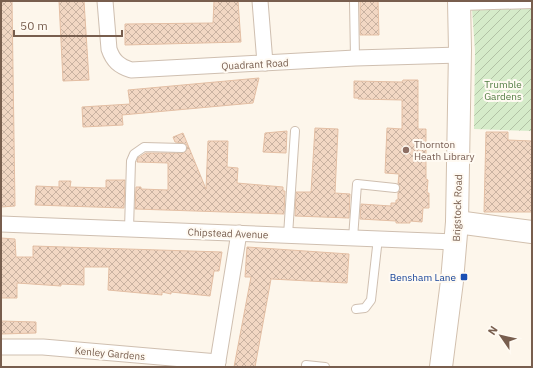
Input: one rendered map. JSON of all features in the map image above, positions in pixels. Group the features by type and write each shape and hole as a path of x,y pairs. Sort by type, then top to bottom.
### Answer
{"main road":[{"name":"Brigstock Road","path":"440,367 452,281 456,232 460,55 459,3"},
{"path":"456,232 532,232"}],"street":[{"name":"Quadrant Road","path":"105,1 109,49 115,62 130,70 355,58 460,55"},
{"path":"260,1 265,63"},
{"name":"Chipstead Avenue","path":"1,224 353,238 378,238 456,232"},
{"path":"218,364 239,233"},
{"name":"Kenley Gardens","path":"1,347 42,347 218,364"}],"lane":[{"path":"354,1 355,58"},
{"path":"459,3 532,4"},
{"path":"288,235 295,131"},
{"path":"129,229 131,161 134,154 144,147 182,148"},
{"path":"353,238 357,184 395,188"},
{"path":"356,308 365,308 371,300 378,238"},
{"path":"306,365 325,367"}],"green space":[{"name":"Trumble Gardens","path":"472,9 532,9 532,131 474,129 475,51"}],"building":[{"path":"1,1 12,1 15,206 1,207"},
{"path":"59,1 84,1 89,80 63,81"},
{"path":"214,1 238,1 241,42 125,45 125,24 213,23"},
{"path":"360,1 378,1 379,35 360,35"},
{"path":"259,78 253,103 122,115 123,125 83,127 82,107 130,104 128,90"},
{"path":"403,80 418,80 418,129 426,129 426,179 428,180 427,193 429,193 429,208 423,208 422,222 410,221 410,223 396,223 396,221 360,219 361,204 391,206 391,203 396,203 396,200 398,200 398,192 400,188 398,184 399,174 385,173 387,128 402,129 402,100 354,98 354,81 402,82"},
{"path":"315,128 338,129 335,193 350,194 349,218 295,216 296,192 311,192"},
{"path":"287,131 286,153 263,152 265,133"},
{"path":"486,132 508,132 508,140 532,141 532,212 484,212"},
{"path":"183,133 206,189 208,141 228,141 227,167 238,168 237,183 283,187 283,191 285,191 284,214 135,209 136,187 141,187 141,189 168,190 168,163 137,162 138,158 146,153 184,153 187,149 187,145 175,142 173,137"},
{"path":"106,180 125,180 124,208 35,205 36,186 59,187 59,181 71,181 70,187 106,188"},
{"path":"1,238 15,239 16,257 33,257 33,246 222,252 219,271 214,271 210,296 171,292 171,294 162,292 162,295 108,290 109,267 84,267 84,285 61,284 61,286 17,283 17,298 1,298"},
{"path":"247,247 349,254 347,283 271,279 255,367 234,367 251,277 245,277"},
{"path":"1,321 36,322 36,333 1,334"}],"place":[{"name":"Thornton Heath Library","path":"406,150"},
{"name":"Bensham Lane","path":"464,277"}]}
